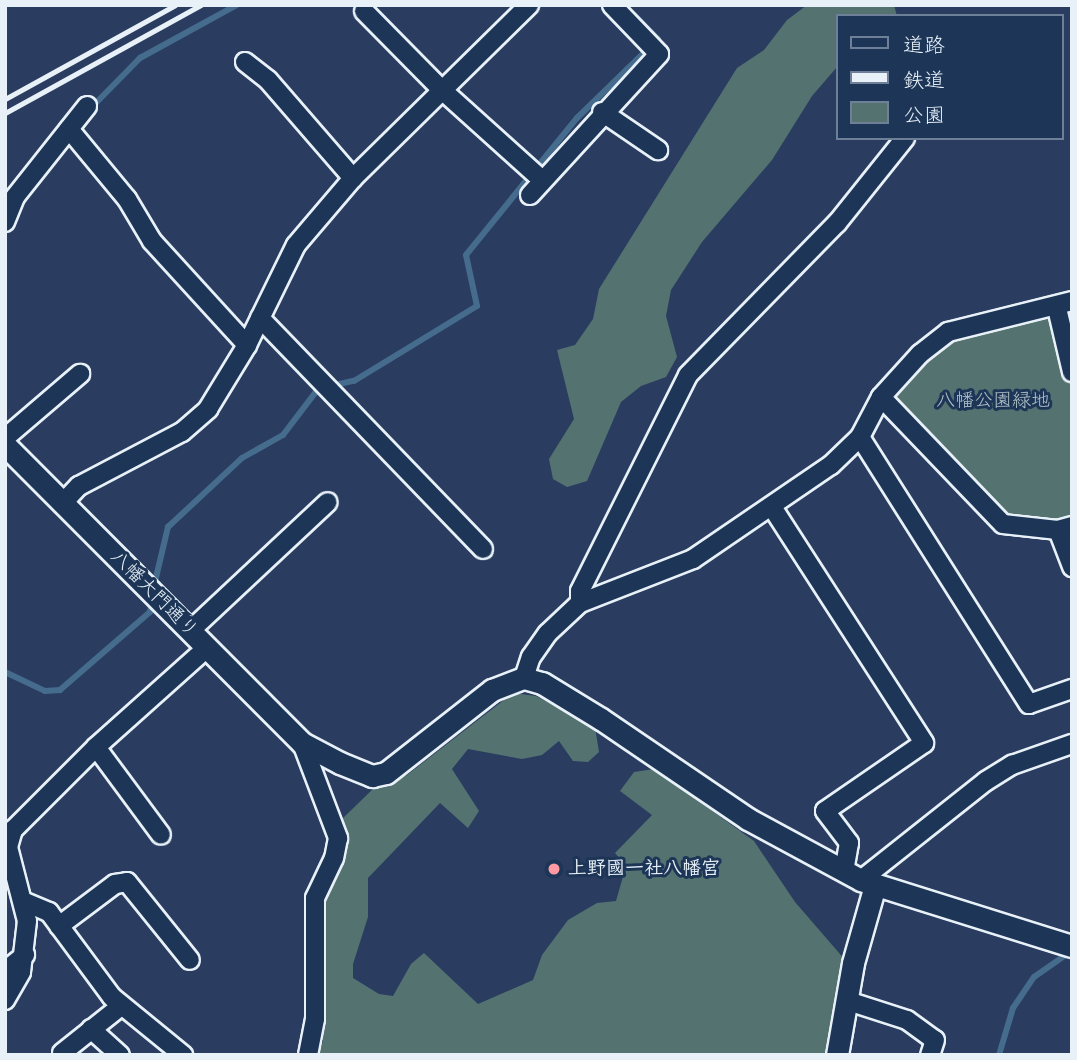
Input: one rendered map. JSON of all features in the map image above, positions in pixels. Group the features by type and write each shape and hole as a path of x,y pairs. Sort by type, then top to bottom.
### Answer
{"street":[{"path":"62,504 108,468 140,457 182,432 221,393 296,245 353,178 529,5"},
{"path":"530,195 602,111 659,54 612,5"},
{"path":"364,10 441,89 542,180"},
{"path":"245,62 268,80 353,178"},
{"path":"5,222 15,197 87,106"},
{"path":"602,111 658,150"},
{"path":"69,129 127,199 152,241 247,345"},
{"path":"580,603 580,591 688,374 837,223 903,140"},
{"path":"524,678 531,657 548,633 580,603 693,559 831,465 860,437 881,397 920,354 948,332 1064,304 1072,372"},
{"path":"260,318 483,549"},
{"path":"5,438 80,374"},
{"path":"881,397 1003,524 1065,528 1072,566"},
{"path":"860,437 1029,704 1072,689"},
{"name":"八幡大門通り","path":"5,445 302,743"},
{"path":"191,630 328,502"},
{"path":"772,507 923,743 825,811 849,843 860,878 853,963 837,1055"},
{"path":"5,1000 25,955 25,902 7,845 20,820 96,747 208,648"},
{"path":"302,743 372,776 386,773 492,690 524,678 542,683 601,719 748,819 860,878 1072,946"},
{"path":"302,743 338,838 334,858 315,898 315,1019 308,1055"},
{"path":"860,878 986,781 1012,765 1072,744"},
{"path":"96,747 161,835"},
{"path":"59,926 116,884 127,882 190,960"},
{"path":"25,902 49,912 121,1006 183,1055"},
{"path":"5,971 25,955"},
{"path":"848,1001 907,1020 935,1040 930,1055"},
{"path":"62,1053 121,1006"},
{"path":"91,1029 120,1055"}],"green space":[{"path":"807,5 894,5 896,14 836,14 836,68 812,96 772,160 702,242 671,290 666,316 677,357 666,377 641,386 621,402 587,481 567,487 553,479 549,459 574,419 557,350 575,345 593,319 599,289 737,68 764,50 787,20"},
{"name":"八幡公園緑地","path":"1057,308 1072,372 1072,526 1003,524 881,397 933,343"},
{"name":"上野國一社八幡宮","path":"513,693 536,696 595,727 599,752 588,762 573,761 559,741 542,755 522,759 468,749 452,769 479,811 468,828 440,803 368,878 368,917 353,964 353,978 379,994 393,996 411,964 424,953 478,1004 533,980 542,955 568,920 597,903 616,901 626,866 615,853 652,815 620,791 634,772 654,769 754,841 795,902 846,961 828,1055 318,1055 323,1041 323,908 343,840 342,819 374,788 407,775"}],"waterway":[{"path":"91,108 140,58 237,5"},
{"path":"154,586 168,527 242,458 283,435 318,389 354,381 477,306 466,255 577,118 658,39 635,16"},
{"path":"5,672 45,691 60,690 150,612 152,601"},
{"path":"999,1055 1013,1008 1034,977 1070,952"}],"railway":[{"path":"5,99 175,5"},
{"path":"5,113 201,5"}],"place":[{"name":"上野國一社八幡宮","path":"554,869"}]}
